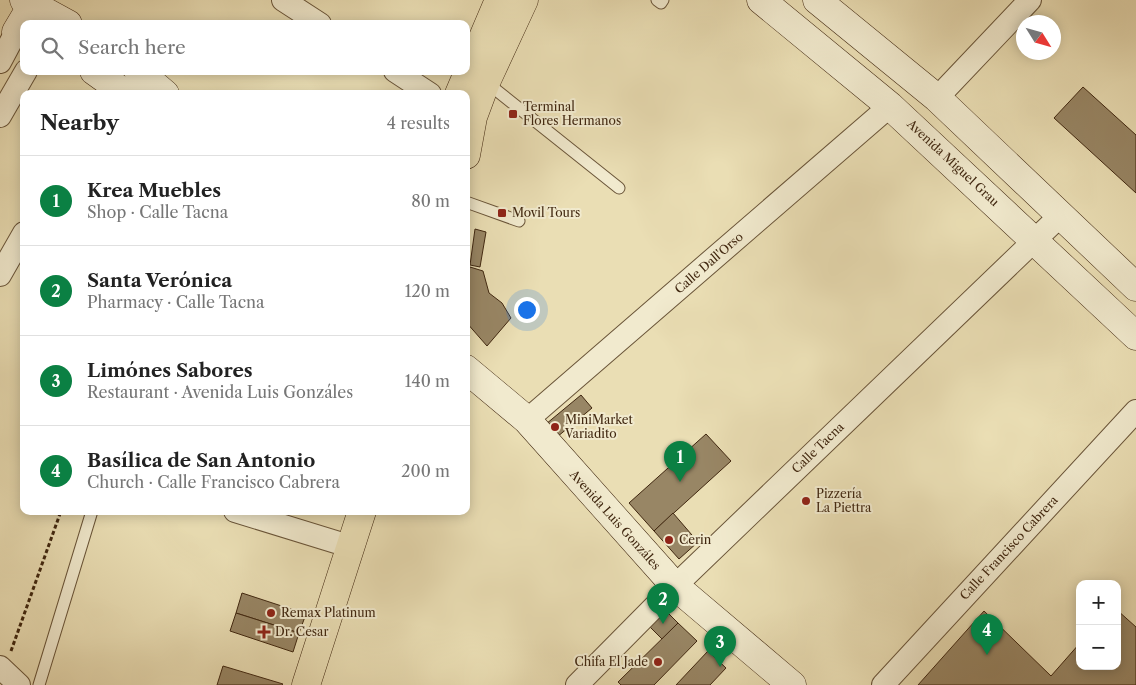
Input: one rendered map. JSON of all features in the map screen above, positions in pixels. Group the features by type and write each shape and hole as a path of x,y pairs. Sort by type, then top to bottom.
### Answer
{"main road":[{"path":"470,68 499,0"},
{"path":"470,133 473,117 486,82 524,0"},
{"name":"Avenida Miguel Grau","path":"761,0 890,106 1035,239 1136,336"},
{"path":"817,0 937,98 1062,214 1136,287"},
{"path":"30,20 47,10"},
{"path":"143,75 160,90"},
{"path":"461,90 467,75"},
{"name":"Avenida Luis Gonzáles","path":"470,372 527,420 675,586 792,685"},
{"path":"306,685 361,515"},
{"path":"325,685 378,515"}],"street":[{"path":"283,0 314,20"},
{"path":"937,98 1030,0"},
{"path":"0,62 13,30"},
{"path":"0,116 24,75"},
{"path":"401,75 424,90"},
{"name":"Calle Dall'Orso","path":"527,420 890,106"},
{"name":"Calle Tacna","path":"578,685 675,586 1062,214"},
{"path":"0,274 20,240"},
{"name":"Calle Francisco Cabrera","path":"883,685 1136,411"},
{"path":"248,515 352,547"}],"lane":[{"path":"657,0 661,3 663,0"},
{"path":"486,82 619,188"},
{"path":"470,203 519,221"},
{"path":"39,685 91,515"}],"path":[{"path":"8,674 59,515"}],"building":[{"path":"1083,87 1136,135 1136,193 1054,118"},
{"path":"475,229 486,232 480,267 470,265"},
{"path":"470,267 483,271 489,293 502,303 511,318 487,346 470,327"},
{"path":"581,395 592,408 557,437 546,424"},
{"path":"706,434 731,461 654,531 629,503"},
{"path":"673,513 698,542 679,559 654,531"},
{"name":"Remax Platinum","path":"242,593 306,614 299,633 236,613"},
{"path":"664,609 678,623 662,639 648,625"},
{"path":"984,611 1051,676 1076,648 1076,670 1121,670 1121,614 1136,627 1136,685 918,685"},
{"name":"Dr. Cesar","path":"236,613 299,633 293,652 230,631"},
{"name":"Chifa El Jade","path":"678,623 697,641 654,685 621,685 618,682"},
{"path":"708,651 726,668 710,685 676,685"},
{"path":"223,666 283,684 217,685"}],"place":[{"name":"Terminal Flores Hermanos","path":"513,114"},
{"name":"Movil Tours","path":"502,213"},
{"name":"MiniMarket Variadito","path":"555,427"},
{"name":"Krea Muebles","path":"680,482"},
{"name":"Pizzería La Piettra","path":"806,501"},
{"name":"Cerin","path":"669,540"},
{"name":"Remax Platinum","path":"271,613"},
{"name":"Santa Verónica","path":"663,624"},
{"name":"Dr. Cesar","path":"264,632"},
{"name":"Basílica de San Antonio","path":"987,655"},
{"name":"Chifa El Jade","path":"658,662"},
{"name":"Limónes Sabores","path":"720,667"}]}
